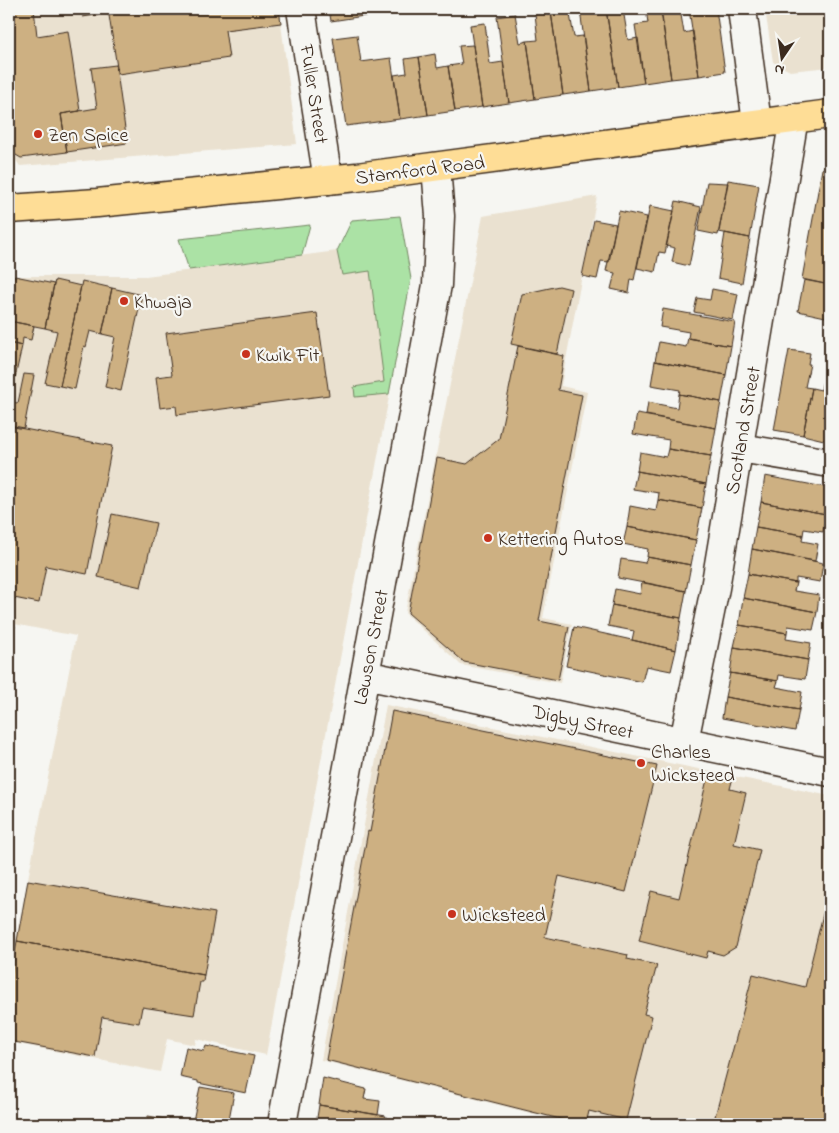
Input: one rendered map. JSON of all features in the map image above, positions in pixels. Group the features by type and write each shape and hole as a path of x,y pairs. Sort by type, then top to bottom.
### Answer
{"main road":[{"name":"Stamford Road","path":"9,209 97,203 328,180 830,114"}],"street":[{"name":"Fuller Street","path":"301,9 328,180"},
{"path":"742,9 757,123"},
{"name":"Scotland Street","path":"684,742 715,588 740,448 794,118"},
{"name":"Lawson Street","path":"282,1124 438,285 440,216 436,167"},
{"path":"740,448 830,463"},
{"name":"Digby Street","path":"365,675 830,772"}],"shaded area":[{"path":"9,9 279,9 297,144 20,166 9,151"},
{"path":"765,9 830,9 830,67 790,71 773,62"},
{"path":"597,196 561,386 587,392 543,618 572,624 560,683 461,665 405,613 483,216"},
{"path":"337,251 411,279 266,1055 196,1039 195,1045 167,1039 160,1072 9,1042 9,975 76,636 9,623 9,276 146,276"},
{"path":"386,705 830,796 830,1124 574,1124 321,1060"}],"green space":[{"path":"400,216 411,279 389,394 355,397 354,387 384,382 370,271 342,275 337,251 352,220"},
{"path":"310,225 302,255 189,270 179,239"}],"building":[{"path":"9,9 34,9 37,36 68,31 80,111 61,114 67,152 21,158 9,151"},
{"path":"82,9 105,9 106,13 83,17"},
{"path":"108,9 279,9 281,23 225,30 229,58 118,74"},
{"path":"329,9 384,9 384,13 331,21"},
{"path":"569,9 574,37 583,36 591,91 563,95 551,12"},
{"path":"606,9 618,87 591,91 580,10"},
{"path":"606,9 623,9 628,40 638,38 644,83 618,87"},
{"path":"646,9 661,9 671,79 644,83 635,25 648,23"},
{"path":"680,9 684,33 693,31 699,76 671,79 661,12"},
{"path":"689,9 716,9 725,72 699,76"},
{"path":"551,12 563,95 535,99 527,41 538,40 535,14"},
{"path":"515,14 520,43 527,41 535,99 509,103 497,17"},
{"path":"485,23 490,64 503,62 509,103 482,107 470,25"},
{"path":"357,35 361,62 391,58 400,119 346,126 333,38"},
{"path":"473,45 482,107 455,111 448,66 462,64 459,46"},
{"path":"435,54 437,68 448,66 455,111 428,115 419,57"},
{"path":"419,57 428,115 400,119 394,75 407,73 405,59"},
{"path":"116,65 127,143 67,152 61,114 97,108 91,68"},
{"path":"829,164 830,285 802,279 822,169"},
{"path":"728,180 759,185 750,238 719,232"},
{"path":"707,182 728,183 718,235 698,231"},
{"path":"676,201 701,207 689,266 672,262 675,248 666,246"},
{"path":"650,206 674,211 665,253 659,252 655,272 637,268"},
{"path":"619,211 647,217 634,280 631,279 629,293 611,289 615,273 606,271"},
{"path":"594,220 616,224 609,262 601,261 597,279 582,276"},
{"path":"725,233 750,238 742,283 718,278"},
{"path":"10,275 54,284 45,328 9,321"},
{"path":"55,280 81,286 60,386 45,383 57,331 45,328"},
{"path":"804,280 830,285 830,318 798,311"},
{"path":"82,281 112,288 102,334 90,331 86,347 84,346 75,389 60,386"},
{"path":"559,286 571,289 557,354 511,344 522,294"},
{"path":"112,288 142,295 121,391 105,387 115,337 102,334"},
{"path":"712,289 738,294 733,320 694,312 697,298 710,300"},
{"path":"663,309 735,322 731,346 688,338 689,332 660,327"},
{"name":"Kwik Fit","path":"317,313 329,395 177,415 176,406 160,408 156,377 172,375 166,333"},
{"path":"9,321 34,326 31,340 23,338 22,346 9,343"},
{"path":"688,338 731,346 726,375 655,361 659,342 686,347"},
{"path":"9,343 22,346 15,378 9,376"},
{"name":"Kettering Autos","path":"518,346 564,356 558,390 582,395 539,621 569,627 558,680 464,662 408,613 437,458 467,464 499,439"},
{"path":"789,350 810,353 808,364 810,364 805,387 812,388 803,435 774,430"},
{"path":"828,354 830,355 830,431 828,441 803,435 812,388 821,390"},
{"path":"655,361 726,375 721,402 679,394 680,390 651,385"},
{"path":"24,374 34,375 24,428 9,425 9,402 18,403"},
{"path":"679,394 721,402 716,428 646,415 648,402 677,408"},
{"path":"637,414 716,428 711,456 668,449 669,440 633,434"},
{"path":"9,426 112,446 87,574 46,566 39,603 9,597"},
{"path":"668,449 711,456 706,484 637,471 640,452 666,457"},
{"path":"637,471 706,484 702,508 658,500 659,493 633,489"},
{"path":"765,476 830,488 826,514 761,502"},
{"path":"658,500 702,508 696,540 627,527 630,506 656,511"},
{"path":"761,502 826,514 823,532 804,529 803,535 756,527"},
{"path":"112,514 156,523 141,587 98,577"},
{"path":"627,527 696,540 691,565 647,557 648,549 623,544"},
{"path":"756,527 803,535 802,541 818,544 815,561 752,549"},
{"path":"752,549 823,563 820,582 796,578 796,583 748,574"},
{"path":"647,557 691,565 686,591 618,578 621,559 645,563"},
{"path":"748,574 796,583 794,591 819,595 817,612 743,598"},
{"path":"642,582 686,591 681,618 612,605 615,589 640,594"},
{"path":"743,598 817,612 813,630 788,626 787,633 739,625"},
{"path":"612,605 681,618 676,650 632,640 634,631 608,626"},
{"path":"9,624 15,626 12,641 9,641"},
{"path":"739,625 787,633 786,639 811,643 808,660 734,647"},
{"path":"574,627 676,650 671,671 646,666 642,682 566,666"},
{"path":"734,647 808,660 805,679 779,675 778,681 730,673"},
{"path":"730,673 778,681 776,687 802,692 799,710 725,697"},
{"path":"725,697 799,710 795,731 722,718"},
{"name":"Wicksteed","path":"392,711 657,766 626,892 559,876 545,937 628,955 627,959 657,965 644,1014 652,1016 626,1120 589,1111 586,1124 580,1124 326,1060"},
{"path":"708,775 732,781 730,789 746,793 734,844 760,850 736,947 723,955 708,951 706,958 639,941 651,891 679,898"},
{"path":"28,880 215,913 204,975 17,941"},
{"path":"829,890 830,1124 713,1124 753,974 805,987"},
{"path":"17,941 204,975 203,982 200,982 194,1015 142,1007 139,1023 102,1017 95,1057 9,1041 9,988"},
{"path":"206,1046 254,1056 246,1093 198,1083 198,1081 180,1077 186,1047 204,1051"},
{"path":"323,1078 366,1089 364,1099 380,1101 378,1115 319,1105"},
{"path":"200,1087 234,1093 229,1119 248,1124 146,1124 148,1116 177,1121 178,1118 193,1121"},
{"path":"319,1105 386,1116 384,1124 316,1124"}],"place":[{"name":"Zen Spice","path":"38,134"},
{"name":"Khwaja","path":"124,301"},
{"name":"Kwik Fit","path":"246,354"},
{"name":"Kettering Autos","path":"488,538"},
{"name":"Charles Wicksteed","path":"641,763"},
{"name":"Wicksteed","path":"452,914"}]}
